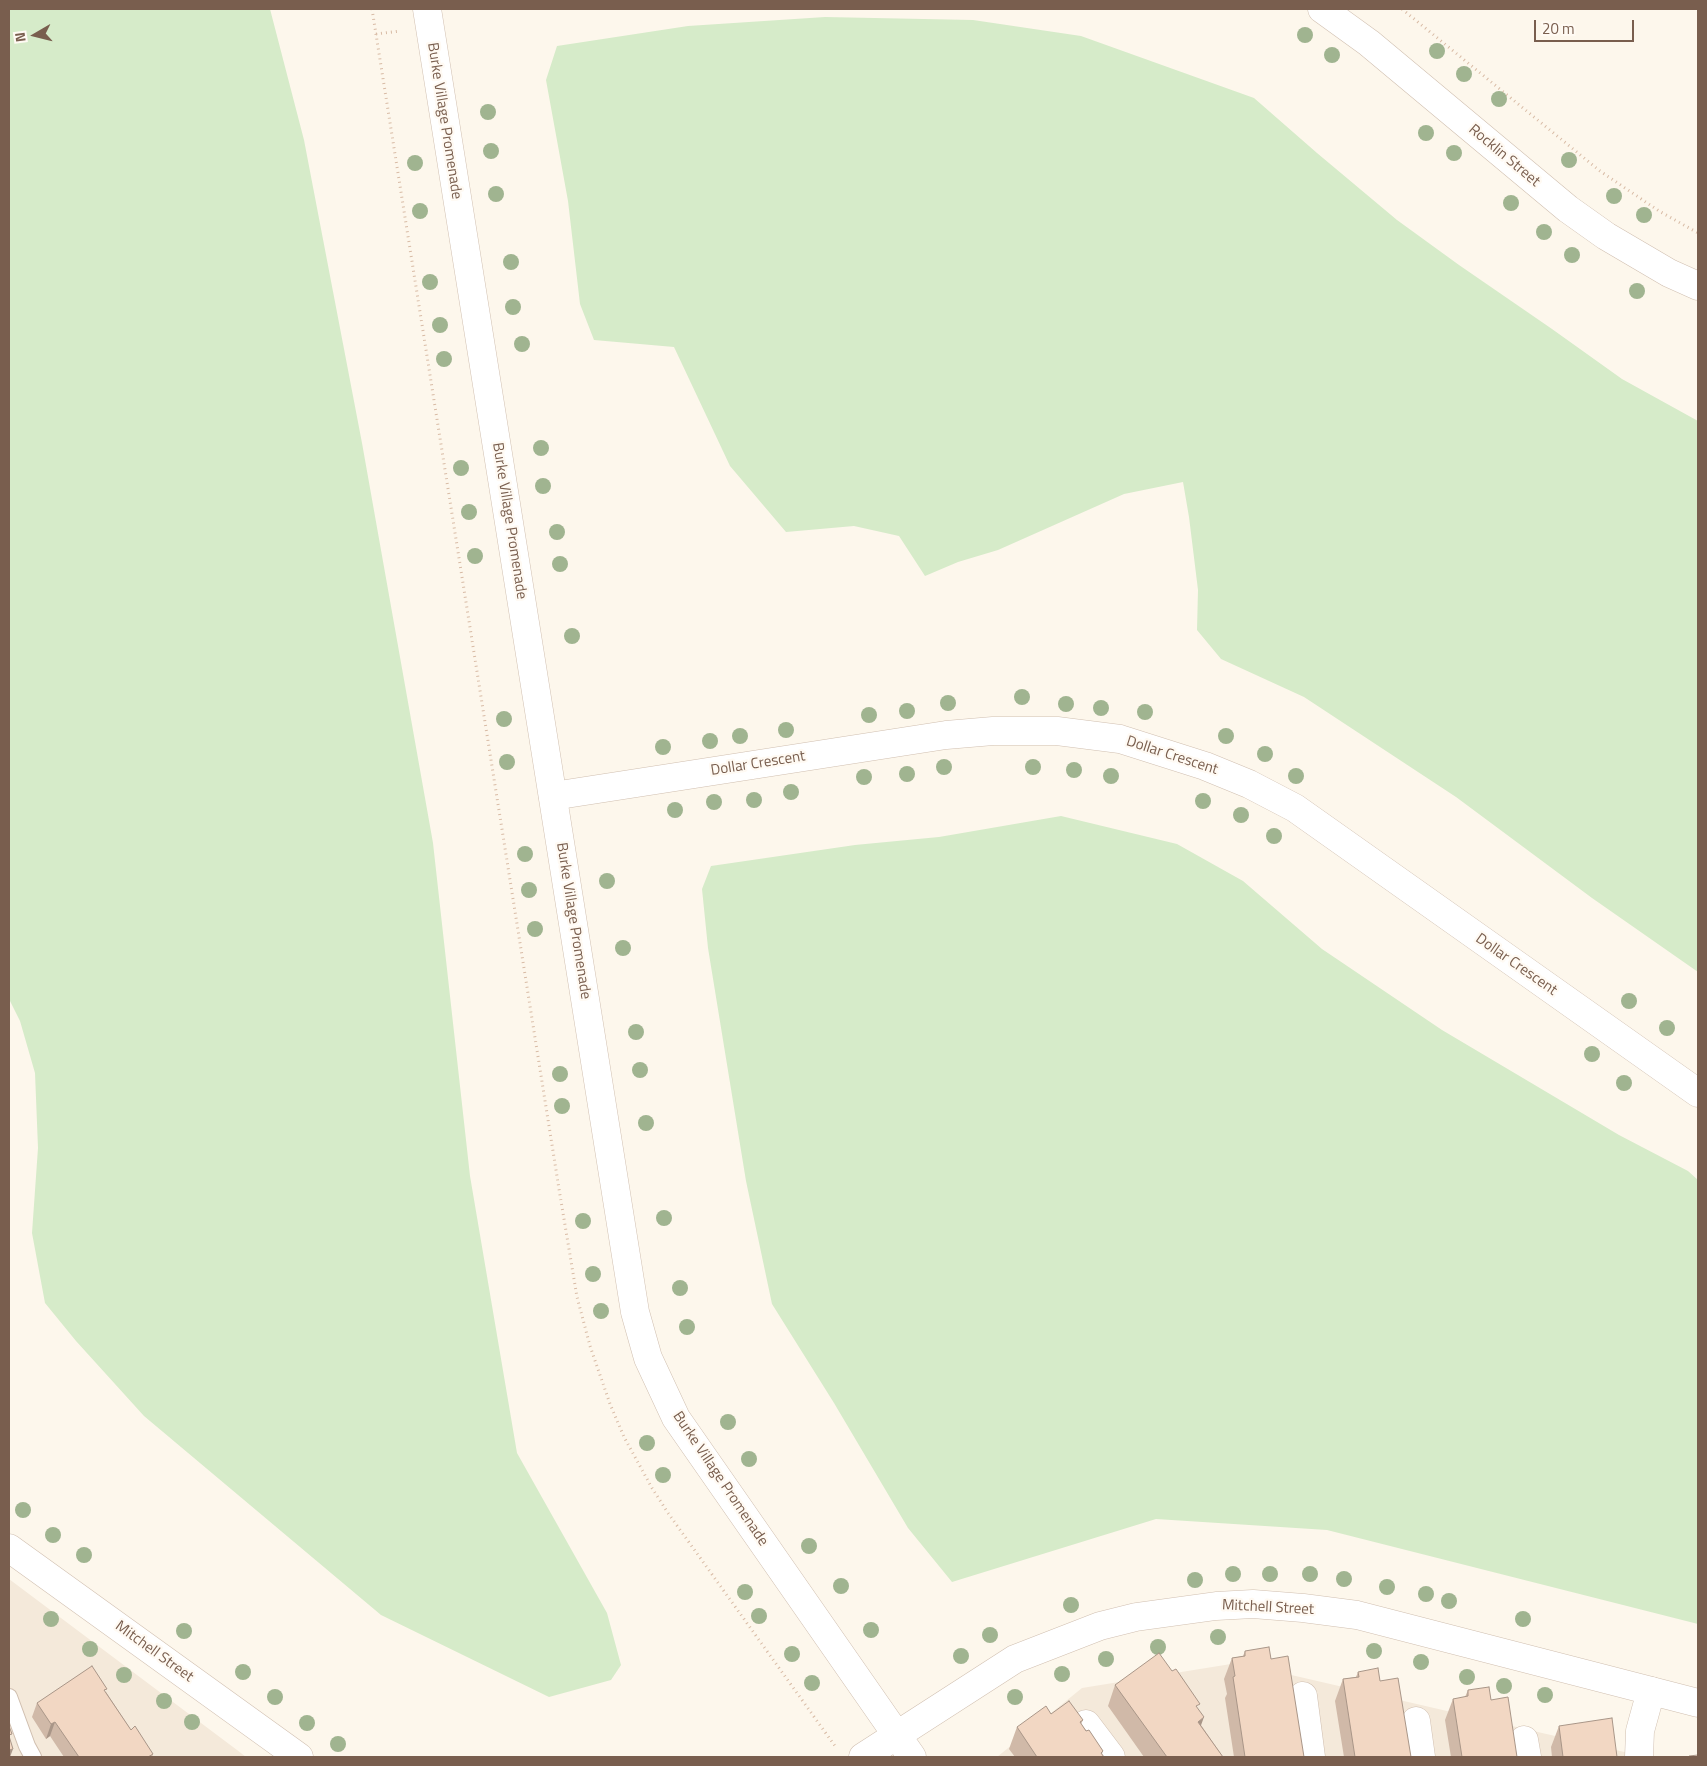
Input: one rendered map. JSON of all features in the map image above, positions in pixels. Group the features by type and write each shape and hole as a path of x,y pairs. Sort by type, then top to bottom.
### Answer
{"street":[{"name":"Burke Village Promenade","path":"427,9 635,1312 648,1358 676,1418 912,1757"},
{"name":"Rocklin Street","path":"1322,9 1369,43 1568,209 1613,241 1669,273 1698,286"},
{"name":"Dollar Crescent","path":"553,796 956,734 992,731 1057,731 1120,739 1205,766 1250,784 1295,808 1698,1093"},
{"name":"Mitchell Street","path":"9,1548 299,1757"},
{"name":"Mitchell Street","path":"863,1757 1015,1659 1100,1626 1136,1617 1216,1606 1253,1604 1357,1615 1698,1703"},
{"path":"1639,1757 1640,1731 1651,1690"},
{"path":"1303,1696 1311,1757"},
{"path":"1416,1721 1421,1757"},
{"path":"1086,1724 1112,1757"}],"lane":[{"path":"9,1697 33,1757"}],"path":[{"path":"372,9 577,1297 588,1338 610,1404 637,1463 668,1514 825,1732"},
{"path":"1402,9 1600,171 1659,212 1698,233"},
{"path":"376,34 403,30"}],"shaded area":[{"path":"9,1579 237,1750 246,1757 9,1757"},
{"path":"1231,1664 1261,1668 1646,1757 997,1757 1082,1688"}],"green space":[{"path":"9,9 270,9 304,140 362,443 433,843 470,1176 517,1453 607,1613 621,1665 611,1680 549,1697 381,1615 144,1416 76,1341 45,1303 32,1233 38,1148 35,1073 20,1021 9,999"},
{"path":"825,17 973,20 1081,36 1254,98 1397,220 1622,379 1698,421 1698,972 1592,898 1456,797 1304,697 1221,659 1197,630 1198,590 1183,482 1124,494 998,550 958,562 925,576 899,536 854,526 786,532 730,466 674,347 594,340 580,304 568,201 546,80 557,46 688,26"},
{"path":"1061,816 1177,844 1243,881 1322,949 1442,1030 1619,1135 1688,1171 1698,1180 1698,1624 1327,1530 1156,1519 952,1582 908,1528 834,1403 772,1304 746,1181 708,948 702,889 711,866 855,845 939,837"}],"building":[{"path":"1269,1647 1271,1659 1288,1656 1304,1757 1245,1757 1232,1658 1245,1656 1245,1651"},
{"path":"1159,1653 1172,1671 1176,1669 1200,1704 1196,1706 1204,1717 1198,1722 1223,1757 1167,1757 1115,1685"},
{"path":"92,1666 107,1689 104,1690 131,1730 135,1726 153,1754 148,1757 79,1757 55,1722 51,1724 37,1703"},
{"path":"1378,1668 1380,1681 1398,1678 1411,1757 1355,1757 1343,1679 1359,1677 1358,1672"},
{"path":"1489,1687 1491,1700 1508,1697 1517,1757 1462,1757 1453,1699 1468,1696 1468,1690"},
{"path":"1069,1701 1083,1720 1080,1722 1086,1731 1089,1730 1103,1751 1101,1753 1104,1757 1037,1757 1017,1727 1046,1706 1051,1714"},
{"path":"1612,1718 1617,1757 1563,1757 1559,1726"},
{"path":"9,1736 13,1749 9,1750"}]}
